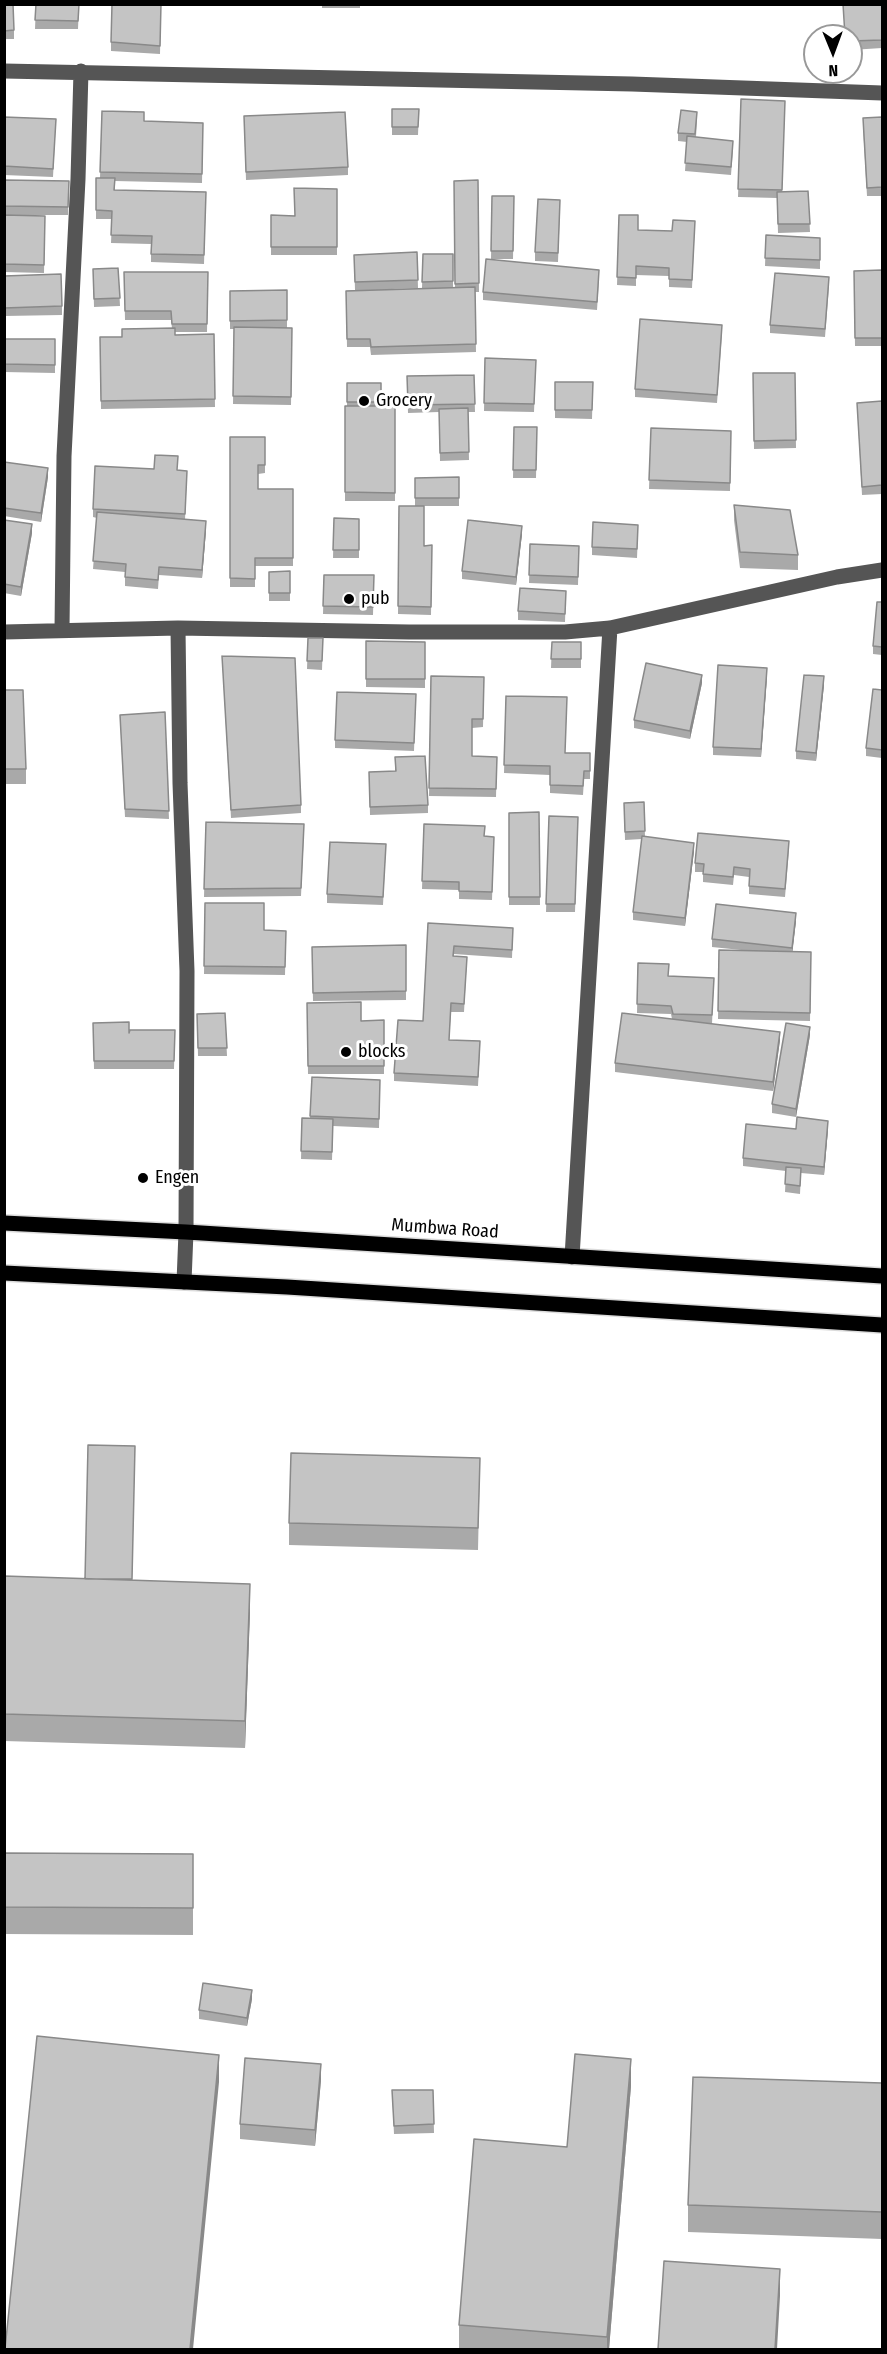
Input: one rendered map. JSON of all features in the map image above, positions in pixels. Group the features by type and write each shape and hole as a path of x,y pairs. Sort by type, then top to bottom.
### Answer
{"main road":[{"name":"Mumbwa Road","path":"4,1223 186,1232 882,1276"},
{"path":"4,1273 882,1324"}],"street":[{"path":"4,71 633,84 882,93"},
{"path":"62,629 64,456 81,72"},
{"path":"4,632 178,628 565,632 610,628 837,577 882,570"},
{"path":"178,628 180,783 188,971 184,1282"},
{"path":"572,1257 610,628"}],"building":[{"path":"4,4 13,4 14,30 4,31"},
{"path":"36,4 79,4 78,21 35,20"},
{"path":"112,4 161,4 160,46 111,42"},
{"path":"843,4 882,4 882,40 863,41 863,24 844,24"},
{"path":"741,99 785,101 782,190 738,189"},
{"path":"392,109 419,109 418,127 392,127"},
{"path":"681,110 697,112 695,134 678,133"},
{"path":"102,111 144,112 144,121 203,123 202,174 100,172"},
{"path":"345,112 348,167 246,172 244,116"},
{"path":"4,117 56,119 53,169 4,166"},
{"path":"882,117 882,187 867,188 863,118"},
{"path":"687,136 733,141 731,167 685,163"},
{"path":"96,178 115,178 114,190 206,192 204,255 151,254 152,236 111,235 112,211 96,210"},
{"path":"4,180 69,181 68,207 4,206"},
{"path":"478,180 479,283 455,284 454,181"},
{"path":"294,188 337,189 337,247 271,247 271,215 295,216"},
{"path":"808,191 810,224 778,224 777,192"},
{"path":"492,196 514,196 513,251 491,251"},
{"path":"538,199 560,200 558,253 535,252"},
{"path":"4,215 45,216 44,265 4,264"},
{"path":"619,215 638,215 638,230 672,231 673,220 695,221 692,280 669,279 669,268 636,266 636,278 617,277"},
{"path":"766,235 820,238 820,260 765,258"},
{"path":"417,252 418,280 355,282 354,255"},
{"path":"423,254 453,254 453,281 422,282"},
{"path":"486,259 599,270 597,302 483,292"},
{"path":"118,268 120,298 94,299 93,269"},
{"path":"882,270 882,338 855,338 854,271"},
{"path":"124,272 208,272 207,324 172,324 171,311 125,311"},
{"path":"775,273 829,277 825,329 770,325"},
{"path":"61,274 62,306 4,308 4,276"},
{"path":"475,287 476,344 371,347 370,339 347,339 346,291"},
{"path":"287,290 287,320 230,321 230,291"},
{"path":"640,319 722,325 717,395 635,389"},
{"path":"234,327 292,328 291,397 233,396"},
{"path":"175,328 175,335 214,334 215,399 101,401 100,337 122,337 122,329"},
{"path":"4,339 55,339 55,365 4,364"},
{"path":"485,358 536,360 534,404 484,403"},
{"path":"753,373 795,373 796,440 754,441"},
{"path":"474,375 475,404 408,405 407,376"},
{"path":"555,382 593,382 592,410 555,410"},
{"path":"347,383 381,383 381,402 347,402"},
{"path":"882,401 882,485 862,487 857,403"},
{"path":"345,406 395,406 395,493 345,492"},
{"path":"468,408 469,452 440,453 439,409"},
{"path":"514,427 537,427 536,470 513,470"},
{"path":"651,428 731,431 730,483 649,480"},
{"path":"230,437 265,437 265,465 258,465 258,489 293,489 293,558 255,558 255,579 230,578"},
{"path":"155,455 178,456 177,470 187,471 185,514 93,509 95,466 154,469"},
{"path":"4,462 48,468 41,513 4,508"},
{"path":"459,477 459,498 415,498 415,478"},
{"path":"734,505 790,510 798,555 740,552"},
{"path":"399,506 424,506 424,546 432,545 431,607 398,606"},
{"path":"97,512 206,521 202,570 159,567 158,580 125,577 126,564 93,561"},
{"path":"334,518 359,519 359,550 333,550"},
{"path":"4,520 32,524 21,587 4,584"},
{"path":"468,520 522,526 516,577 462,571"},
{"path":"593,522 638,525 637,549 592,547"},
{"path":"530,544 579,546 578,577 529,575"},
{"path":"290,571 290,593 269,593 269,572"},
{"name":"pub","path":"324,575 374,575 373,607 323,606"},
{"path":"520,588 566,591 565,614 518,611"},
{"path":"877,602 882,602 882,647 873,646"},
{"path":"308,638 323,638 322,661 307,661"},
{"path":"366,641 425,642 425,679 366,679"},
{"path":"552,642 581,642 581,659 551,659"},
{"path":"222,656 295,658 301,805 231,810"},
{"path":"646,663 702,675 690,731 634,720"},
{"path":"718,665 767,668 761,749 713,747"},
{"path":"804,675 824,676 816,753 796,751"},
{"path":"431,676 484,677 483,719 472,719 472,756 497,757 496,789 429,788"},
{"path":"873,689 882,690 882,750 866,748"},
{"path":"4,690 23,690 26,769 4,769"},
{"path":"337,692 416,694 414,743 335,740"},
{"path":"506,696 567,697 565,753 590,753 590,771 584,771 583,786 550,785 550,766 504,765"},
{"path":"165,712 169,811 125,809 120,715"},
{"path":"425,756 428,805 370,807 369,772 396,771 395,757"},
{"path":"644,802 645,831 625,832 624,803"},
{"path":"539,812 540,897 509,897 509,813"},
{"path":"549,816 578,817 575,904 546,904"},
{"path":"206,822 304,824 301,888 204,889"},
{"path":"424,824 485,826 484,836 494,837 492,892 459,891 459,882 422,881"},
{"path":"698,833 789,841 785,889 749,886 750,869 734,867 733,877 703,874 704,864 695,863"},
{"path":"642,836 694,843 685,918 633,912"},
{"path":"330,842 386,844 383,897 327,894"},
{"path":"205,903 264,903 264,930 286,931 285,967 204,966"},
{"path":"716,904 796,913 792,948 712,939"},
{"path":"428,923 513,928 512,950 454,946 453,956 467,957 464,1004 451,1003 449,1040 480,1041 478,1077 394,1073 398,1020 423,1021"},
{"path":"406,945 406,991 313,993 312,947"},
{"path":"719,950 811,952 810,1013 718,1011"},
{"path":"638,963 669,964 668,976 714,978 712,1015 673,1014 671,1006 637,1004"},
{"name":"blocks","path":"361,1002 361,1021 384,1020 384,1066 308,1066 307,1003"},
{"path":"225,1013 227,1048 198,1048 197,1014"},
{"path":"622,1013 780,1032 773,1082 615,1063"},
{"path":"129,1022 129,1033 130,1030 175,1030 174,1061 94,1061 93,1023"},
{"path":"786,1023 810,1027 796,1109 772,1104"},
{"path":"312,1077 380,1080 379,1119 310,1116"},
{"path":"797,1117 828,1121 824,1167 743,1158 746,1124 796,1129"},
{"path":"302,1118 333,1119 332,1152 301,1151"},
{"path":"786,1167 801,1168 800,1186 785,1184"},
{"path":"88,1445 135,1446 132,1579 85,1579"},
{"path":"291,1453 480,1458 478,1528 289,1523"},
{"path":"4,1576 250,1584 245,1721 4,1714"},
{"path":"4,1853 193,1854 193,1908 4,1907"},
{"path":"203,1983 252,1990 247,2018 199,2010"},
{"path":"37,2036 219,2055 190,2349 5,2349"},
{"path":"575,2054 631,2059 607,2337 459,2325 474,2139 567,2147"},
{"path":"245,2058 321,2064 315,2130 240,2124"},
{"path":"693,2077 882,2083 882,2212 688,2205"},
{"path":"392,2090 433,2090 434,2124 394,2126"},
{"path":"664,2261 780,2269 775,2349 658,2349"}],"place":[{"name":"Grocery","path":"364,401"},
{"name":"pub","path":"349,599"},
{"name":"blocks","path":"346,1052"},
{"name":"Engen","path":"143,1178"}]}
